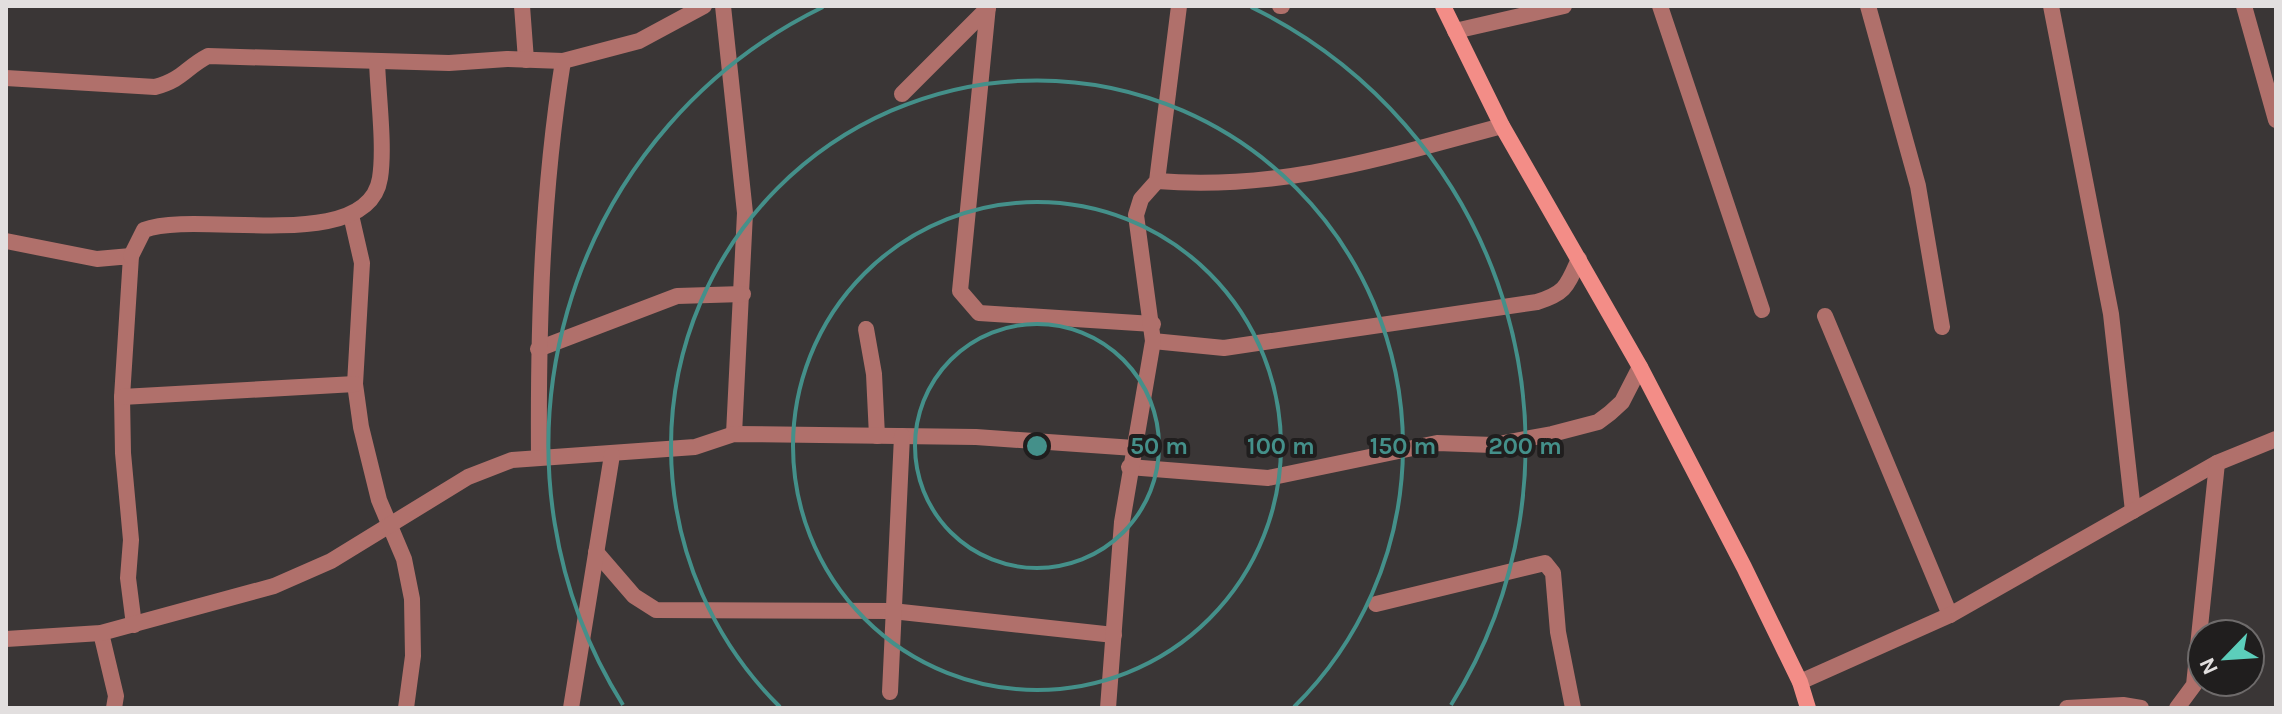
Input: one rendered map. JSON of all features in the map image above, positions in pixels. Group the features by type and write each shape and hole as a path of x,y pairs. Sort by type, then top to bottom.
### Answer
{"street":[{"path":"522,6 526,60"},
{"path":"6,78 155,87 178,81 194,63 208,56 377,61 563,61 639,41 704,6"},
{"path":"723,6 745,213 734,434"},
{"path":"1108,708 1129,467 1153,332 1136,215 1141,199 1157,181 1179,6"},
{"path":"1443,6 1502,126 1640,367 1800,682 1808,708"},
{"path":"1455,31 1564,6"},
{"path":"1660,6 1762,310"},
{"path":"1868,6 1918,186 1942,327"},
{"path":"2051,6 2111,314 2133,511"},
{"path":"2244,6 2276,120"},
{"path":"902,94 988,7"},
{"path":"988,7 960,291 979,313 1153,332 1224,348 1537,302 1558,295 1567,287 1579,259"},
{"path":"134,625 128,578 131,540 123,453 122,397 131,256 144,230 159,224 244,227 331,221 351,215 373,199 380,178 377,61"},
{"path":"539,457 538,349 551,132 563,61"},
{"path":"1157,181 1211,185 1300,177 1502,126"},
{"path":"351,215 362,263 355,384 373,481 404,559 412,599 413,656 406,708"},
{"path":"6,241 97,259 131,256"},
{"path":"538,349 677,296 743,294"},
{"path":"1825,316 1950,615"},
{"path":"866,329 874,374 877,436"},
{"path":"1129,467 1268,478 1437,443 1493,445 1552,434 1598,422 1610,413 1622,402 1640,367"},
{"path":"122,397 355,384"},
{"path":"6,639 101,633 274,586 331,561 487,467 539,457 612,455 695,447 734,434 902,436 1134,448"},
{"path":"890,692 902,436"},
{"path":"1800,682 1950,615 2217,463 2276,439"},
{"path":"571,708 612,455"},
{"path":"2177,708 2194,685 2217,463"},
{"path":"596,552 634,596 656,610 892,611 1114,635"},
{"path":"1376,604 1545,563 1553,573 1558,632 1573,708"},
{"path":"101,633 116,696 114,708"},
{"path":"2067,708 2141,708"}]}
